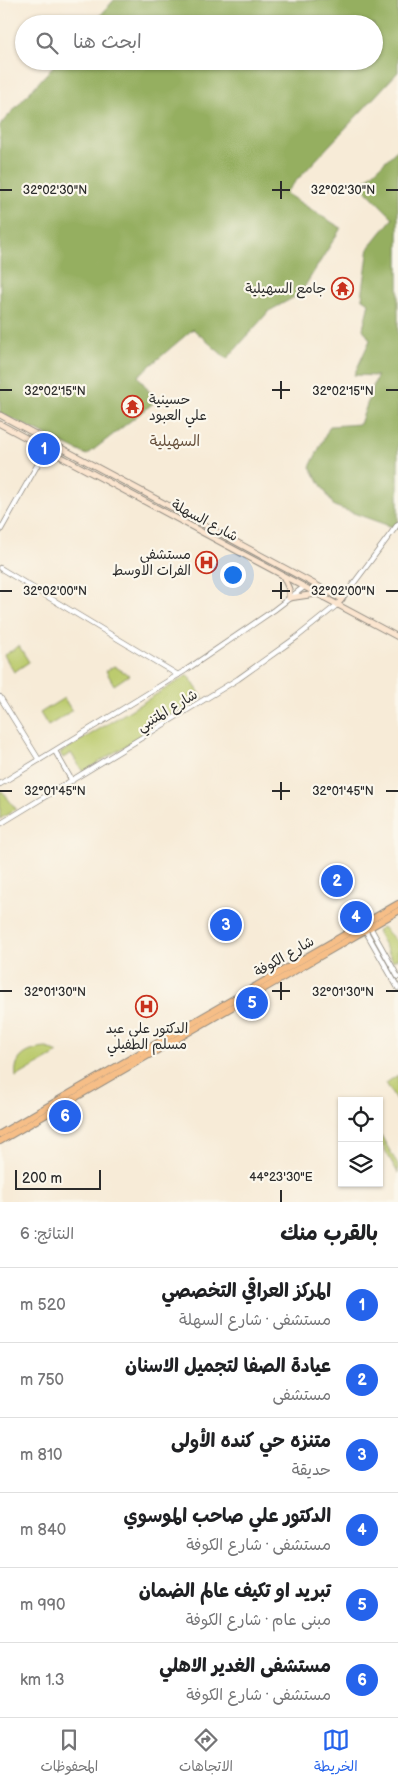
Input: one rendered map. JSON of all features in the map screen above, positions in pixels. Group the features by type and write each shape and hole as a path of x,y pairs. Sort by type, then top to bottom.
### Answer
{"highway":[{"name":"شارع الكوفة","path":"0,1141 397,908"},
{"name":"شارع الكوفة","path":"238,1000 368,928 384,915"},
{"name":"شارع الكوفة","path":"0,1134 227,1007"},
{"path":"73,1099 70,1100 68,1097 76,1090"},
{"path":"52,1111 61,1103 57,1101"}],"main road":[{"name":"شارع السهلة","path":"0,415 342,600"},
{"name":"شارع السهلة","path":"0,424 398,636"},
{"path":"159,508 162,502"},
{"path":"282,575 287,582 289,598 317,594"},
{"path":"337,605 342,600"}],"street":[{"path":"0,531 47,448"},
{"path":"342,600 398,524"},
{"path":"0,568 178,675"},
{"name":"شارع المتنبي","path":"0,784 178,675 304,587"},
{"name":"شارع المتنبي","path":"0,824 238,679 297,637 337,605"},
{"path":"0,697 39,760"},
{"path":"54,751 72,781"},
{"path":"368,928 398,977"},
{"path":"368,928 398,988"}],"green space":[{"path":"114,0 398,0 398,72 285,193 341,228 300,294 269,311 227,359 193,329 138,376 156,401 87,455 0,413 0,125 50,70 383,70 383,15 101,15"},
{"path":"398,149 398,529 334,506 310,467 330,426 360,424 377,376 354,375 370,340 363,329 369,303 362,298 369,247 393,218 360,185"},
{"path":"19,646 29,662 14,672 4,655"},
{"path":"114,666 129,675 114,685 106,671"},
{"path":"188,675 203,698 83,772 71,753 63,758 60,753"},
{"path":"64,698 72,711 48,726 40,713"},
{"path":"2,791 16,809 0,819 0,792"},
{"path":"383,927 398,943 398,958 393,961 377,931"},
{"path":"47,1048 58,1053 16,1077 17,1064 24,1055 34,1050"},
{"path":"398,1075 398,1103 386,1083"},
{"path":"383,1139 398,1165 398,1173 383,1147"}],"place":[{"name":"جامع السهيلية","path":"342,288"},
{"name":"حسينية علي العبود","path":"133,407"},
{"name":"المركز العراقي التخصصي","path":"44,449"},
{"name":"مستشفى الفرات الاوسط","path":"207,562"},
{"name":"عيادة الصفا لتجميل الاسنان","path":"337,881"},
{"name":"الدكتور علي صاحب الموسوي","path":"356,917"},
{"name":"متنزه حي كنده الأولى","path":"226,925"},
{"name":"تبريد او تكيف عالم الضمان","path":"252,1003"},
{"name":"الدكتور علي عبد مسلم الطفيلي","path":"147,1006"},
{"name":"مستشفى الغدير الاهلي","path":"65,1116"}],"district":[{"name":"السهيلية","path":"175,441"}]}
